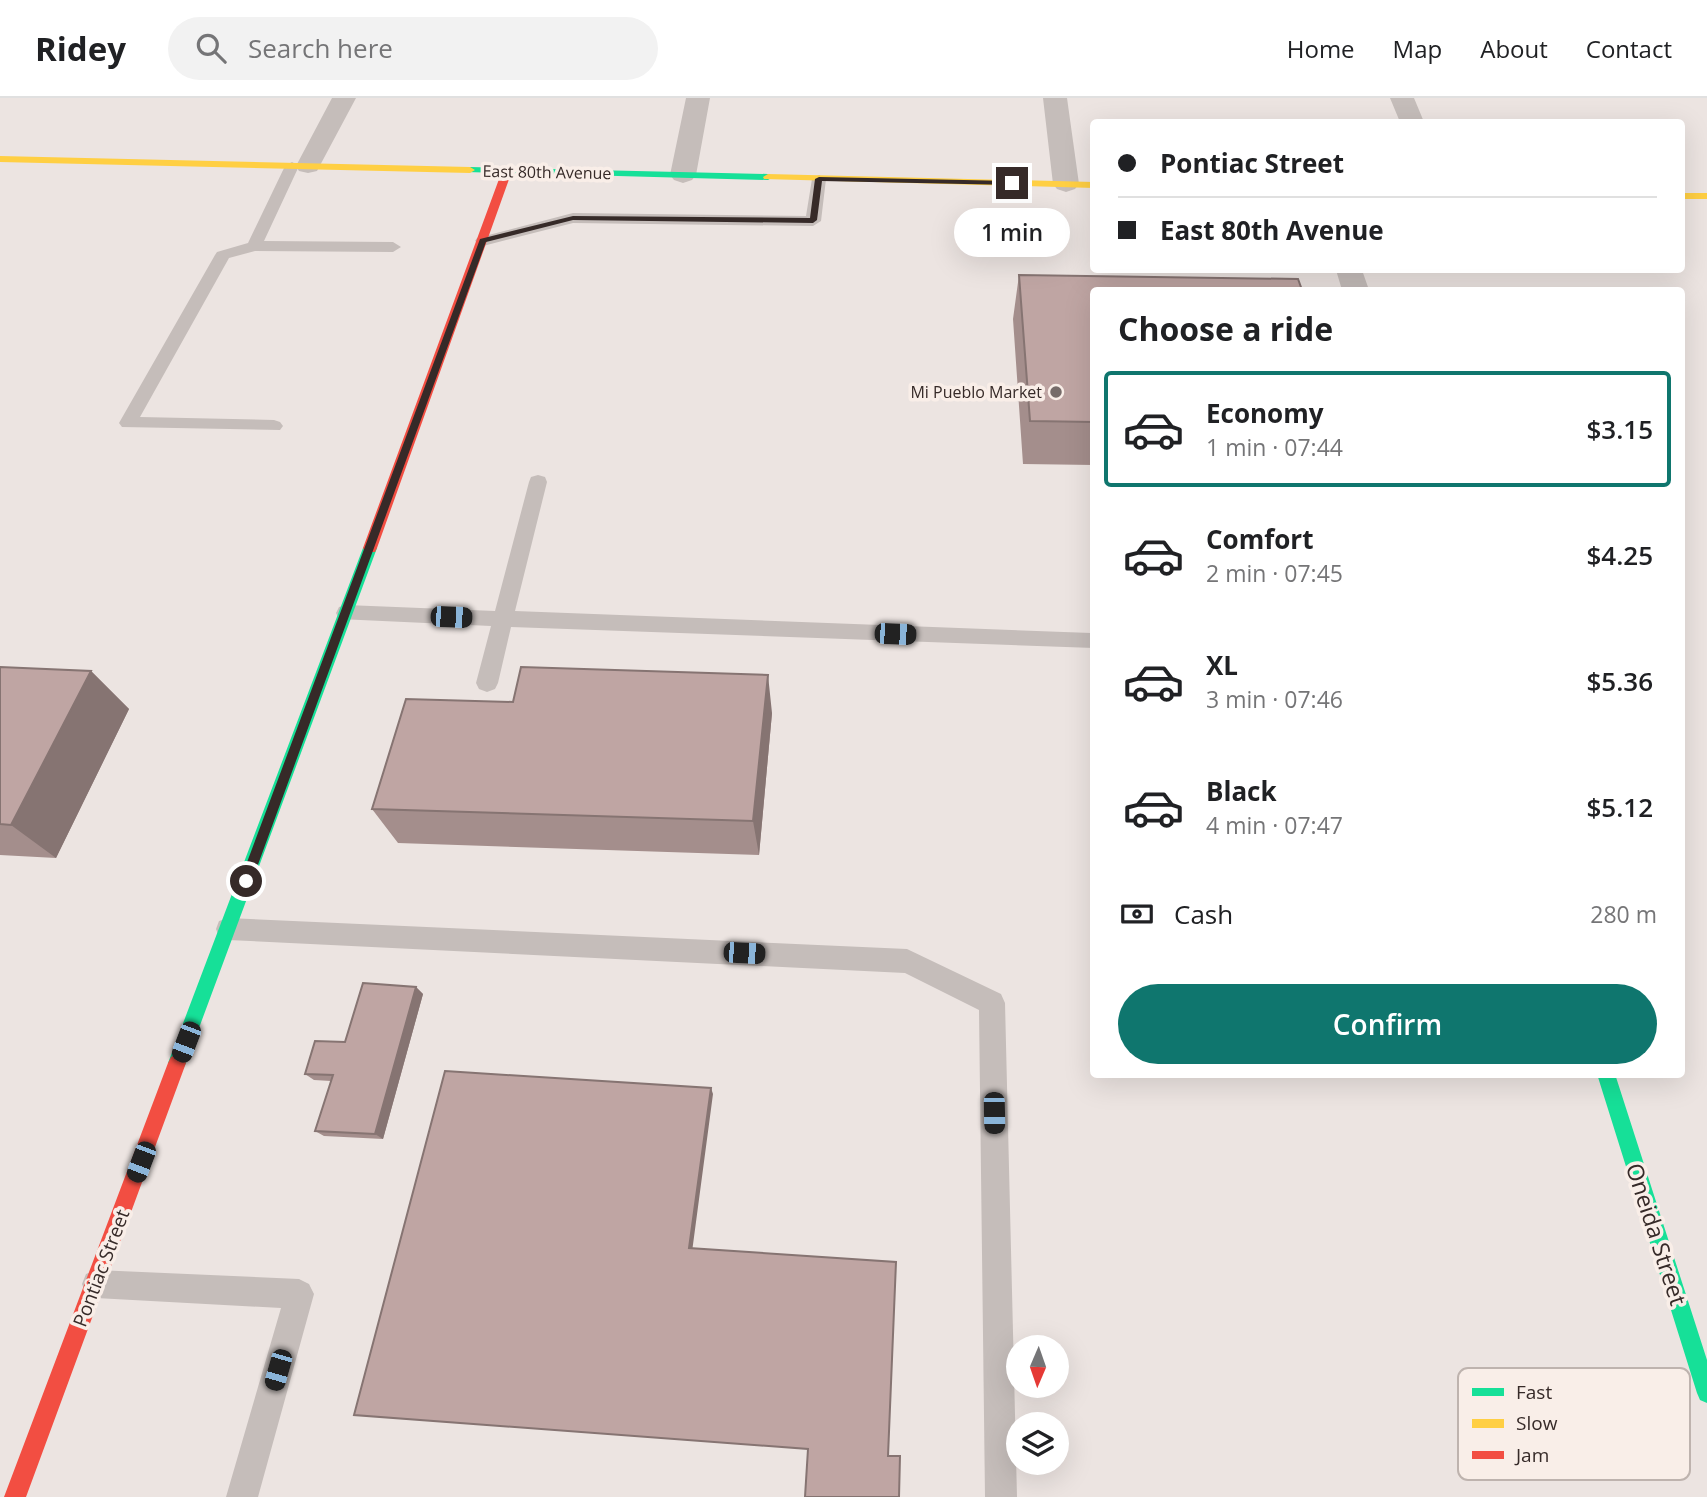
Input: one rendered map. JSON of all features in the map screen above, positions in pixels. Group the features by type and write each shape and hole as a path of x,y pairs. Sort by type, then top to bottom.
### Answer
{"street":[{"path":"300,166 344,98"},
{"path":"683,175 698,98"},
{"path":"1055,98 1066,184"},
{"path":"1402,98 1411,119"},
{"name":"East 80th Avenue","path":"0,159 1090,185"},
{"name":"Pontiac Street","path":"15,1497 346,613 507,172"},
{"path":"1685,196 1707,196"},
{"name":"Oneida Street","path":"1607,1078 1705,1382"}],"lane":[{"path":"254,246 300,166"},
{"path":"482,240 573,218 813,220 819,179"},
{"path":"274,426 128,423 223,255 254,246 393,247"},
{"path":"487,683 538,482"},
{"path":"346,613 1090,641"},
{"path":"228,929 907,961 992,1003 1001,1497"},
{"path":"96,1284 299,1294 242,1497"}],"building":[{"path":"1019,275 1298,279 1301,287 1090,287 1090,422 1030,421"},
{"path":"0,667 91,671 11,825 0,824"},
{"path":"521,667 768,675 753,821 372,809 406,699 513,702"},
{"path":"363,983 416,987 375,1134 315,1131 333,1075 305,1074 315,1041 345,1042"},
{"path":"445,1071 711,1088 689,1248 896,1262 888,1456 900,1456 899,1497 805,1497 808,1449 354,1415"}],"traffic: fast":[{"path":"470,170 768,177"},
{"path":"177,1063 370,548"},
{"path":"1607,1078 1707,1393"}],"traffic: slow":[{"path":"0,159 470,170"},
{"path":"768,177 1090,185"},
{"path":"1685,196 1707,196"}],"traffic: jam":[{"path":"370,548 507,171"},
{"path":"15,1497 177,1063"}],"place":[{"name":"Mi Pueblo Market","path":"1056,392"}],"route":[{"path":"246,881 482,240 573,218 813,220 819,179 1012,183"}]}
